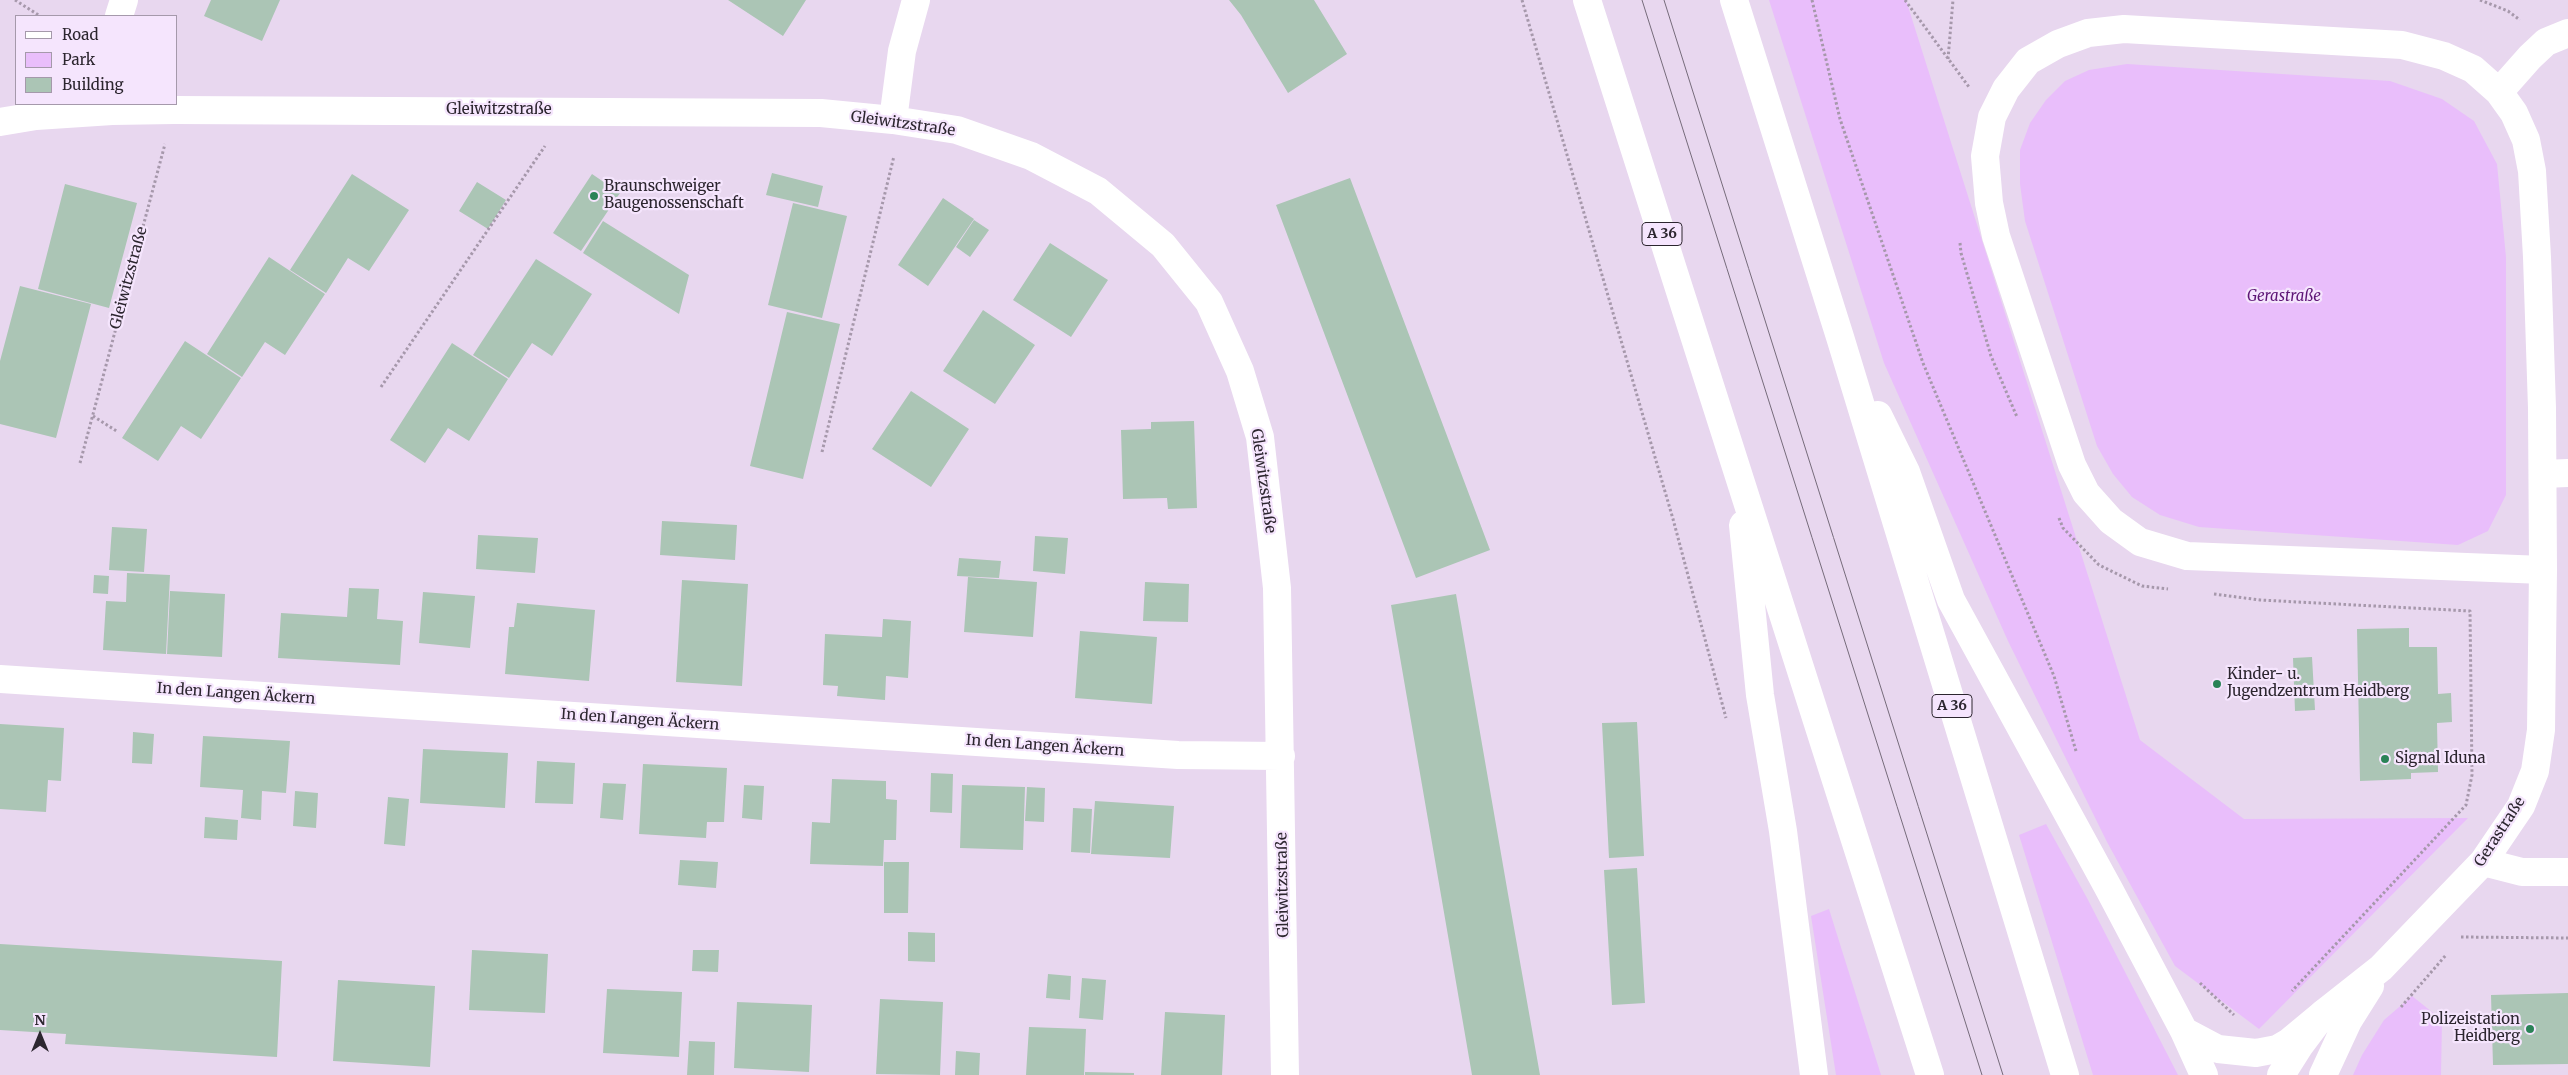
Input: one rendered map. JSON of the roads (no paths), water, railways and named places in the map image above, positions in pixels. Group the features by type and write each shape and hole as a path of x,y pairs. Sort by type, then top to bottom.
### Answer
{"main road":[{"path":"119,15 124,0"},
{"path":"898,121 902,51 916,0"},
{"name":"A 36","path":"1587,0 1930,1075"},
{"name":"A 36","path":"1734,0 1840,337 2065,1075"},
{"name":"Gerastraße","path":"2281,1075 2300,1045 2324,1014 2380,968 2483,862 2521,806 2534,771 2541,730 2543,570 2555,474 2537,257 2532,171 2526,140 2514,113 2499,92 2473,70 2444,56 2402,45 2124,29 2088,33 2058,44 2028,61 2006,89 1992,117 1985,156 1989,203 1996,236 2072,465 2086,493 2111,521 2140,542 2187,556 2543,570"},
{"path":"2499,92 2530,57 2557,38"},
{"name":"Gleiwitzstraße","path":"0,122 112,107 174,110 821,113 898,121 957,130 1032,156 1098,191 1164,245 1209,302 1240,371 1260,437 1277,588 1285,1075"},
{"path":"1840,337 1906,472 1951,600 2184,1031 2204,1075"},
{"path":"1737,469 1760,695 1783,831 1814,1075"},
{"name":"In den Langen Äckern","path":"0,679 1178,755 1281,756"},
{"path":"2483,862 2522,872 2568,872"},
{"name":"Gerastraße","path":"2322,1075 2348,1021 2380,968"},
{"path":"2184,1031 2218,1049 2256,1053 2278,1049 2324,1014"}],"tram line":[{"path":"1642,0 1982,1075"},
{"path":"1664,0 2003,1075"}],"place":[{"name":"Braunschweiger Baugenossenschaft","path":"594,196"},
{"name":"Kinder- u. Jugendzentrum Heidberg","path":"2217,684"},
{"name":"Signal Iduna","path":"2385,759"},
{"name":"Polizeistation Heidberg","path":"2530,1029"}]}
